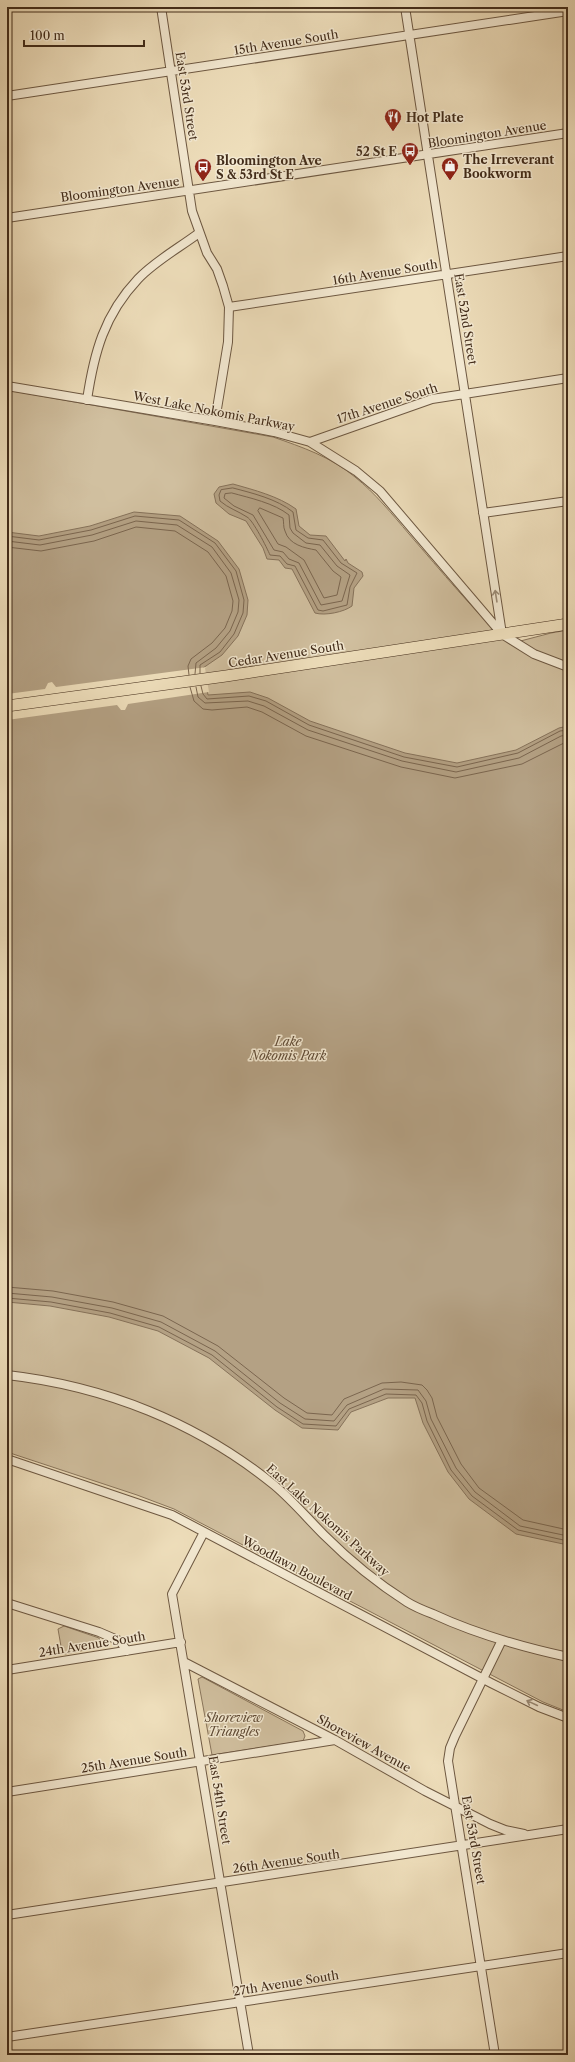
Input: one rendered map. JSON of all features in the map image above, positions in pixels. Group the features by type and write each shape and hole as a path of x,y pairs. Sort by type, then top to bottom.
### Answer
{"main road":[{"name":"Cedar Avenue South","path":"7,706 226,676 568,624"}],"street":[{"name":"East 53rd Street","path":"161,7 192,211 207,253 217,269 229,307 228,342 215,421"},
{"name":"East 52nd Street","path":"405,7 502,634"},
{"name":"15th Avenue South","path":"7,96 568,11"},
{"name":"Bloomington Avenue","path":"7,218 568,133"},
{"path":"87,400 91,372 99,340 115,307 138,278 199,233"},
{"name":"16th Avenue South","path":"229,307 568,256"},
{"name":"17th Avenue South","path":"310,442 432,399 568,378"},
{"name":"West Lake Nokomis Parkway","path":"7,386 215,421 274,432 310,442 356,471 380,491 502,634 534,654 568,667"},
{"path":"483,513 568,501"},
{"name":"East Lake Nokomis Parkway","path":"7,1375 43,1380 92,1390 164,1418 211,1441 275,1486 326,1537 369,1576 408,1603 464,1629 568,1657"},
{"name":"Woodlawn Boulevard","path":"7,1459 138,1502 172,1515 484,1679 543,1709 568,1718"},
{"name":"East 54th Street","path":"204,1532 172,1594 202,1762 249,2055"},
{"path":"7,1603 99,1632 120,1641 127,1651"},
{"name":"East 53rd Street","path":"496,2055 463,1846 449,1775 448,1754 455,1736 502,1640"},
{"name":"24th Avenue South","path":"7,1670 181,1642"},
{"name":"Shoreview Avenue","path":"184,1662 335,1740 424,1790 505,1830 519,1834 536,1834"},
{"name":"25th Avenue South","path":"7,1792 335,1740"},
{"name":"26th Avenue South","path":"7,1915 568,1829"},
{"name":"27th Avenue South","path":"7,2037 568,1953"}],"green space":[{"name":"Lake Nokomis Park","path":"7,390 273,437 316,453 346,470 369,490 390,511 470,604 509,644 568,630 568,1712 543,1702 174,1509 137,1495 7,1452"},
{"path":"64,1626 99,1638 101,1644 100,1647 65,1654 62,1652 58,1629"},
{"name":"Shoreview Triangles","path":"202,1677 303,1731 305,1736 303,1741 212,1755 198,1679"}],"water":[{"path":"233,484 274,497 289,504 296,509 299,526 310,535 326,536 345,561 346,559 348,563 362,572 363,576 354,588 352,606 334,613 315,613 292,569 285,568 279,560 267,559 263,548 246,521 229,514 216,503 214,494 219,487"},
{"name":"Lake Nokomis Park","path":"134,512 180,516 218,541 239,569 248,600 247,615 238,636 222,655 203,668 208,695 250,692 268,698 310,721 405,753 457,763 516,750 559,728 568,726 568,1545 516,1534 469,1499 448,1472 423,1423 415,1398 388,1398 351,1412 338,1430 302,1428 275,1410 209,1358 158,1331 109,1317 50,1306 7,1302 7,532 39,536 90,526"}],"pier":[{"path":"207,667 205,668 209,692 128,704 125,710 121,710 117,705 7,720 7,694 45,689 48,683 52,682 56,687"}],"place":[{"name":"Hot Plate","path":"393,132"},
{"name":"52 St E","path":"410,166"},
{"name":"The Irreverant Bookworm","path":"450,181"},
{"name":"Bloomington Ave S & 53rd St E","path":"203,182"}]}
